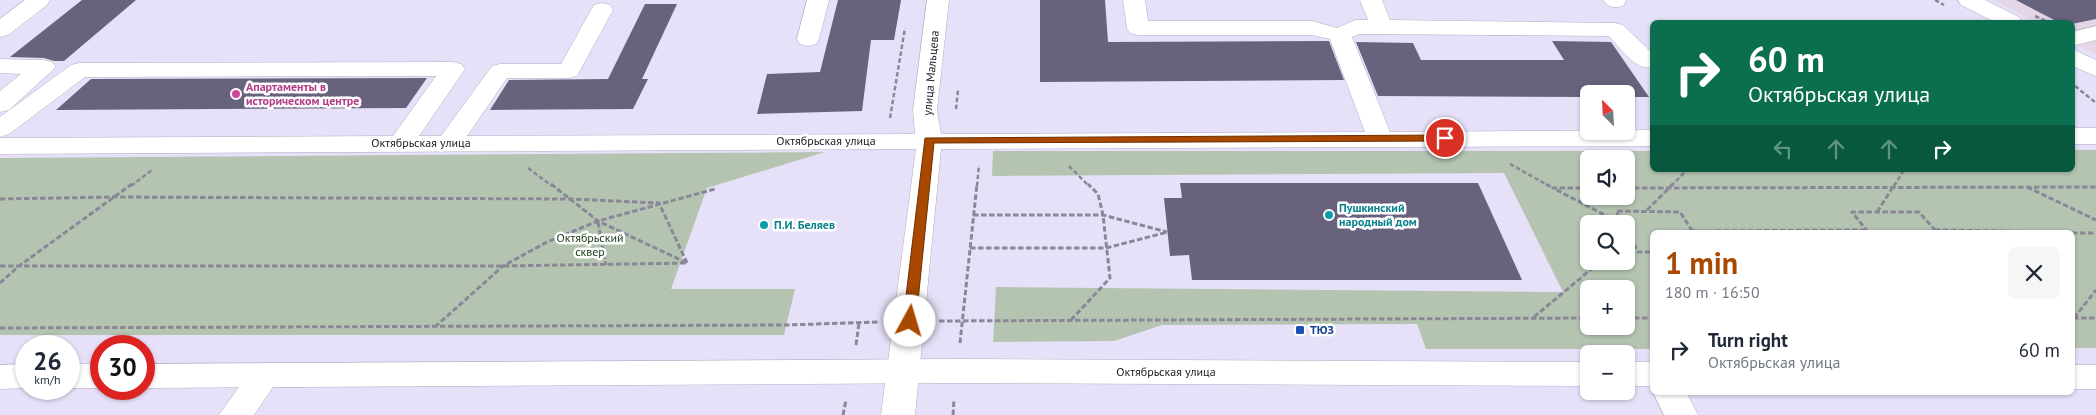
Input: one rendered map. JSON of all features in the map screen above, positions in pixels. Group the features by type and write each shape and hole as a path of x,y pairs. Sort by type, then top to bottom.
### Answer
{"street":[{"path":"0,30 39,0"},
{"path":"808,39 818,0"},
{"name":"улица Мальцева","path":"898,415 929,140 925,110 938,0"},
{"path":"1134,0 1138,28 1312,28 1340,35 1355,27 1615,30 1650,64"},
{"path":"1371,0 1382,27"},
{"path":"1969,0 2007,20"},
{"path":"450,143 500,71 569,71 602,10"},
{"path":"2075,38 2096,33"},
{"path":"1340,35 1380,139"},
{"path":"2075,58 2096,69"},
{"path":"0,66 44,66 0,105"},
{"path":"0,128 78,70 453,69 401,144"},
{"path":"2075,136 2096,136"},
{"name":"Октябрьская улица","path":"0,146 887,140 1650,138"},
{"name":"Октябрьская улица","path":"155,376 957,371 1580,374"},
{"path":"1635,374 1650,374"},
{"path":"236,415 265,375"},
{"path":"0,377 15,376"},
{"path":"2075,376 2096,377"},
{"path":"1671,395 1681,415"}],"path":[{"path":"887,140 905,28"},
{"path":"2075,86 2096,103"},
{"path":"953,415 981,140"},
{"path":"1042,140 1098,194 1103,215 1110,278 1071,320"},
{"path":"494,143 598,221 687,263"},
{"path":"0,283 19,266 185,145"},
{"path":"1647,211 1686,172"},
{"path":"1877,212 1903,172"},
{"path":"2026,187 2096,220"},
{"path":"1635,188 2096,187"},
{"path":"1580,188 1553,188 1580,202"},
{"path":"434,327 503,266 547,242 598,221 714,189"},
{"path":"0,199 114,197 571,199 659,203"},
{"path":"659,203 687,263"},
{"path":"1586,205 1606,215"},
{"path":"1618,215 1616,211 1680,212 1691,230"},
{"path":"1865,230 1852,212 1919,212 1935,230"},
{"path":"970,248 1106,248 1168,232 1103,215 973,215"},
{"path":"598,221 606,265"},
{"path":"2075,233 2096,233"},
{"path":"1635,248 1638,252 1650,252"},
{"path":"0,266 503,266 687,263"},
{"path":"1534,318 1590,270"},
{"path":"2075,316 2096,290"},
{"path":"0,328 777,325 910,321 1580,318"},
{"path":"1635,318 1650,318"},
{"path":"2075,318 2096,318"}],"shaded area":[{"path":"1993,0 2096,0 2096,55 2075,44 2075,20 2031,20"}],"green space":[{"path":"2075,150 2096,150 2096,348 2075,348 2075,230 1650,230 1650,349 1635,349 1635,345 1580,345 1580,349 1426,349 1417,324 1162,325 1114,341 993,342 996,287 1563,292 1504,173 992,176 993,151 1580,151 1580,205 1635,205 1635,151 1650,151 1650,172 2075,172"},
{"name":"Октябрьский сквер","path":"825,152 707,188 671,289 795,289 784,335 0,335 0,158"}],"building":[{"path":"82,0 136,0 64,61 44,58 10,57"},
{"path":"838,0 901,0 894,40 871,40 862,111 757,114 767,74 820,72"},
{"path":"1040,0 1105,0 1108,42 1329,41 1344,80 1040,82"},
{"path":"2016,0 2096,0 2096,19 2075,23 2075,20 2054,20"},
{"path":"645,4 677,4 642,79 648,79 633,109 490,110 509,80 608,79"},
{"path":"1552,41 1611,42 1649,97 1635,97 1635,85 1580,85 1580,97 1378,96 1356,42 1413,43 1421,60 1564,60"},
{"path":"427,78 406,108 56,110 91,79"},
{"name":"Пушкинский народный дом","path":"1180,183 1478,183 1522,280 1192,280 1189,255 1170,256 1164,198 1182,198"}],"place":[{"name":"Апартаменты в историческом центре","path":"236,94"},
{"name":"Пушкинский народный дом","path":"1329,215"},
{"name":"П.И. Беляев","path":"764,225"},
{"name":"ТЮЗ","path":"1300,330"}],"route":[{"path":"910,321 929,140 1445,138"}]}
